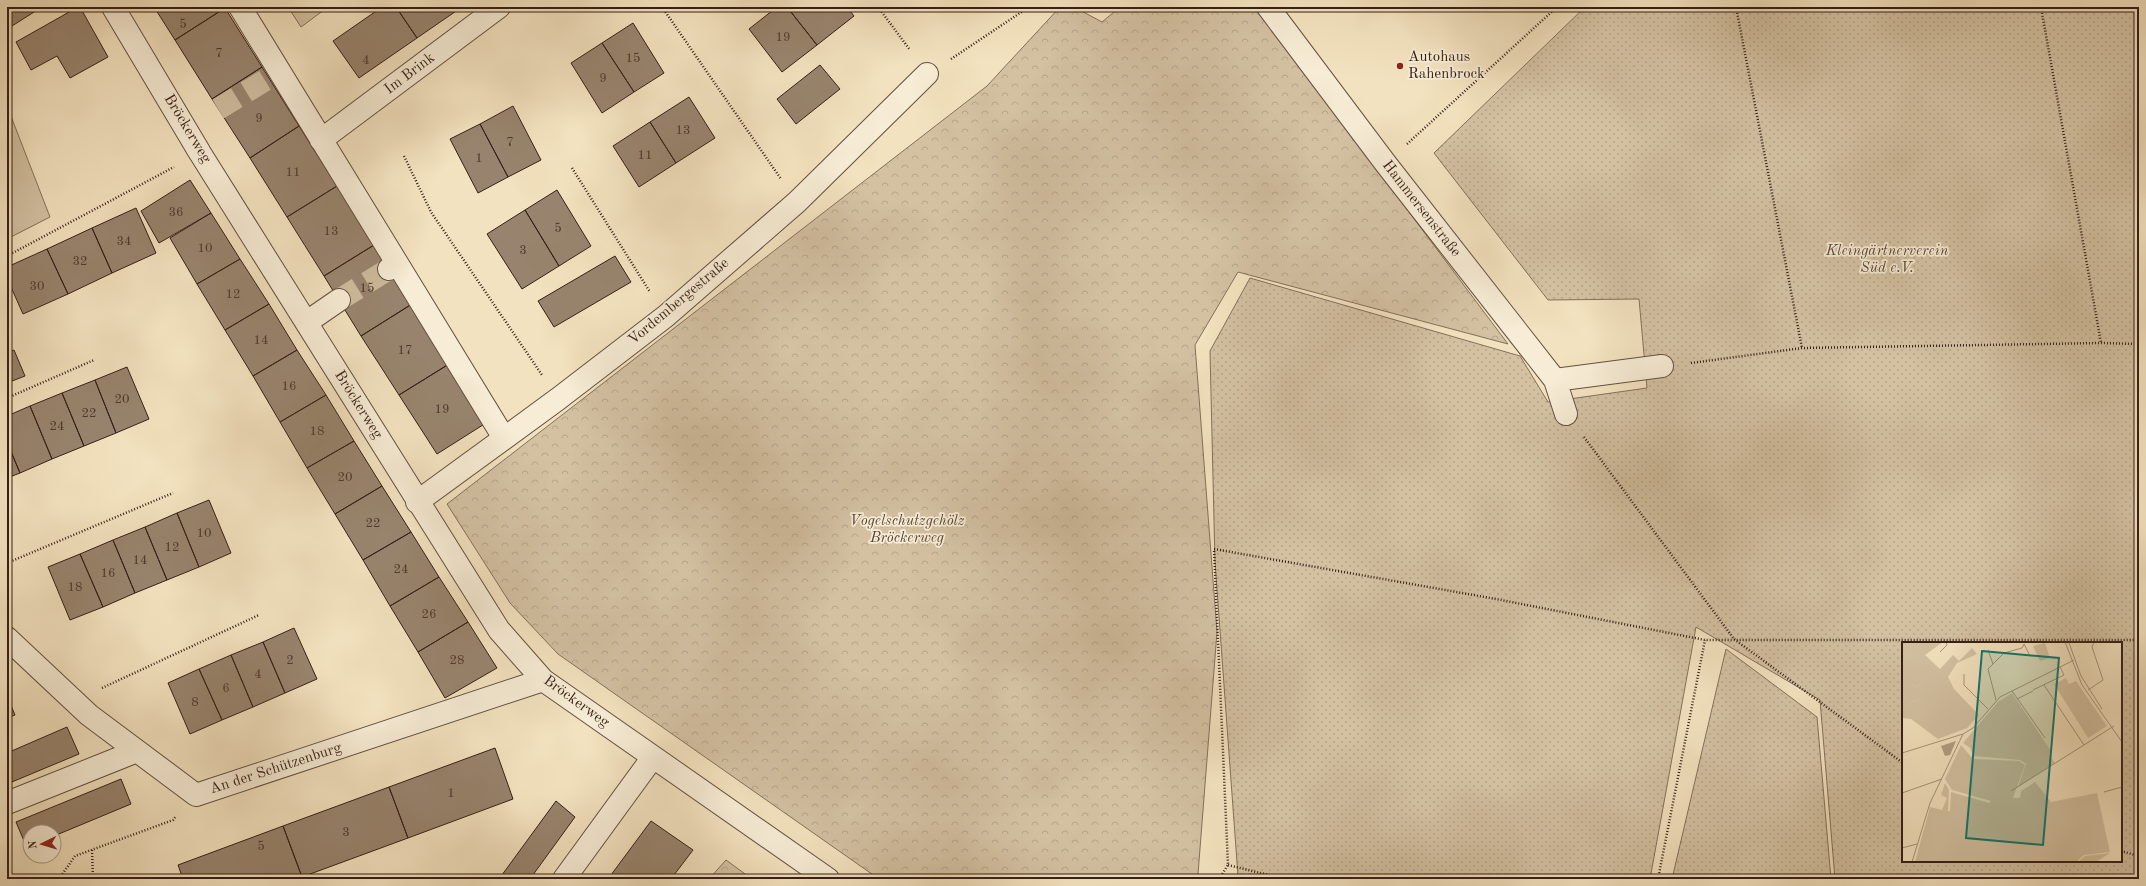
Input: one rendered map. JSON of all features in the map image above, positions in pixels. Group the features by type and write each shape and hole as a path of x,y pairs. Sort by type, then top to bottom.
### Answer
{"street":[{"name":"Bröckerweg","path":"113,7 200,153 307,322 417,502 499,630 544,680 828,879"},
{"path":"240,7 321,140 393,266 504,438"},
{"name":"Im Brink","path":"321,140 499,7"},
{"name":"Hammersenstraße","path":"1268,7 1386,164 1555,380 1566,414"},
{"name":"Vordembergestraße","path":"417,502 558,399 666,316 797,202 927,74"},
{"path":"307,322 339,300"},
{"path":"1555,380 1662,366"},
{"name":"An der Schützenburg","path":"7,638 89,715 196,795 544,680"},
{"path":"7,803 137,751"},
{"path":"564,879 653,757"}],"path":[{"path":"662,7 797,202"},
{"path":"878,7 927,74 1029,7"},
{"path":"1386,164 1556,7"},
{"path":"1736,7 1802,348"},
{"path":"2041,7 2101,343"},
{"path":"7,256 200,153"},
{"path":"404,156 431,212 558,399"},
{"path":"572,168 666,316"},
{"path":"1662,366 1802,348 2101,343 2139,344"},
{"path":"7,398 94,360"},
{"path":"1566,414 1734,639 1902,762"},
{"path":"7,563 173,493"},
{"path":"1218,879 1228,865 1214,549 1488,598 1705,640 2139,640"},
{"path":"74,701 259,615"},
{"path":"1658,879 1705,640"},
{"path":"58,879 75,856 173,820 196,795"},
{"path":"92,850 93,879"},
{"path":"2122,851 2139,856"},
{"path":"1228,865 1285,879"}],"green space":[{"path":"288,7 328,7 301,27"},
{"name":"Vogelschutzgehölz Bröckerweg","path":"1060,7 1074,7 1102,22 1120,7 1255,7 1508,344 1238,272 1195,345 1217,632 1198,874 1189,879 879,879 558,654 510,603 447,504 987,86"},
{"name":"Kleingärtnerverein Süd e.V.","path":"1585,7 2139,7 2139,879 1835,879 1820,700 1696,627 1650,879 1235,879 1238,876 1215,562 1210,351 1250,278 1520,356 1548,402 1647,388 1639,299 1548,300 1434,153"},
{"path":"7,106 50,217 7,239"},
{"path":"1726,649 1817,717 1831,879 1672,879"},
{"path":"726,860 752,879 709,879"}],"building":[{"path":"7,7 42,7 12,26 7,18"},
{"path":"80,7 108,57 70,78 57,56 31,70 16,42"},
{"path":"154,7 224,7 225,8 175,40"},
{"path":"382,7 396,7 417,38 359,78 333,41"},
{"path":"396,7 462,7 417,38"},
{"path":"737,7 746,7 741,11"},
{"path":"777,7 787,7 817,45 782,72 749,29"},
{"path":"787,7 847,7 854,16 817,45"},
{"path":"225,8 262,67 212,99 175,40"},
{"path":"633,23 664,73 634,92 602,43"},
{"path":"602,43 634,92 602,113 571,63"},
{"path":"820,65 840,89 796,124 777,99"},
{"path":"262,67 299,126 250,158 212,99"},
{"path":"689,97 715,138 676,163 650,122"},
{"path":"513,106 541,160 508,177 480,124"},
{"path":"650,122 676,163 639,187 613,146"},
{"path":"480,124 508,177 478,193 450,139"},
{"path":"299,126 337,186 287,217 250,158"},
{"path":"190,180 211,213 159,243 141,211"},
{"path":"337,186 374,245 324,276 287,217"},
{"path":"557,190 591,246 559,266 525,210"},
{"path":"136,208 156,253 112,273 92,228"},
{"path":"525,210 559,266 522,289 487,234"},
{"path":"211,213 240,259 197,284 170,238"},
{"path":"92,228 112,273 68,294 47,249"},
{"path":"374,245 412,304 361,336 324,276"},
{"path":"47,249 68,294 23,314 7,278 7,267"},
{"path":"615,256 631,282 554,327 538,301"},
{"path":"240,259 269,304 225,330 197,284"},
{"path":"269,304 297,350 253,376 225,330"},
{"path":"412,304 449,364 399,395 361,336"},
{"path":"14,350 25,376 7,383 7,353"},
{"path":"297,350 326,395 280,422 253,376"},
{"path":"449,364 486,423 437,454 399,395"},
{"path":"127,367 149,419 116,433 95,380"},
{"path":"95,380 116,433 84,446 62,393"},
{"path":"62,393 84,446 52,459 30,406"},
{"path":"326,395 354,441 307,468 280,422"},
{"path":"30,406 52,459 20,473 7,442 7,416"},
{"path":"354,441 382,486 335,514 307,468"},
{"path":"7,442 20,473 7,478"},
{"path":"382,486 411,532 363,560 335,514"},
{"path":"209,500 231,553 199,567 177,513"},
{"path":"177,513 199,567 167,580 145,527"},
{"path":"145,527 167,580 135,593 113,540"},
{"path":"411,532 439,577 390,606 363,560"},
{"path":"113,540 135,593 103,607 80,554"},
{"path":"80,554 103,607 70,620 48,567"},
{"path":"439,577 468,622 418,652 390,606"},
{"path":"468,622 497,668 445,698 418,652"},
{"path":"294,628 317,679 285,693 263,642"},
{"path":"263,642 285,693 253,707 231,655"},
{"path":"231,655 253,707 222,720 199,669"},
{"path":"199,669 222,720 190,734 168,683"},
{"path":"7,696 15,715 7,718"},
{"path":"67,727 79,754 7,784 7,753"},
{"path":"495,748 513,799 408,838 389,787"},
{"path":"121,779 131,804 62,833 62,824 22,824 22,836 16,822"},
{"path":"389,787 408,838 302,877 283,826"},
{"path":"556,801 575,817 530,879 499,879"},
{"path":"651,821 693,850 671,879 608,879"},
{"path":"283,826 302,877 297,879 183,879 178,865"}],"tunnel":[{"path":"218,109 269,78"},
{"path":"339,300 389,269"}],"place":[{"name":"Autohaus Rahenbrock","path":"1400,66"}]}
